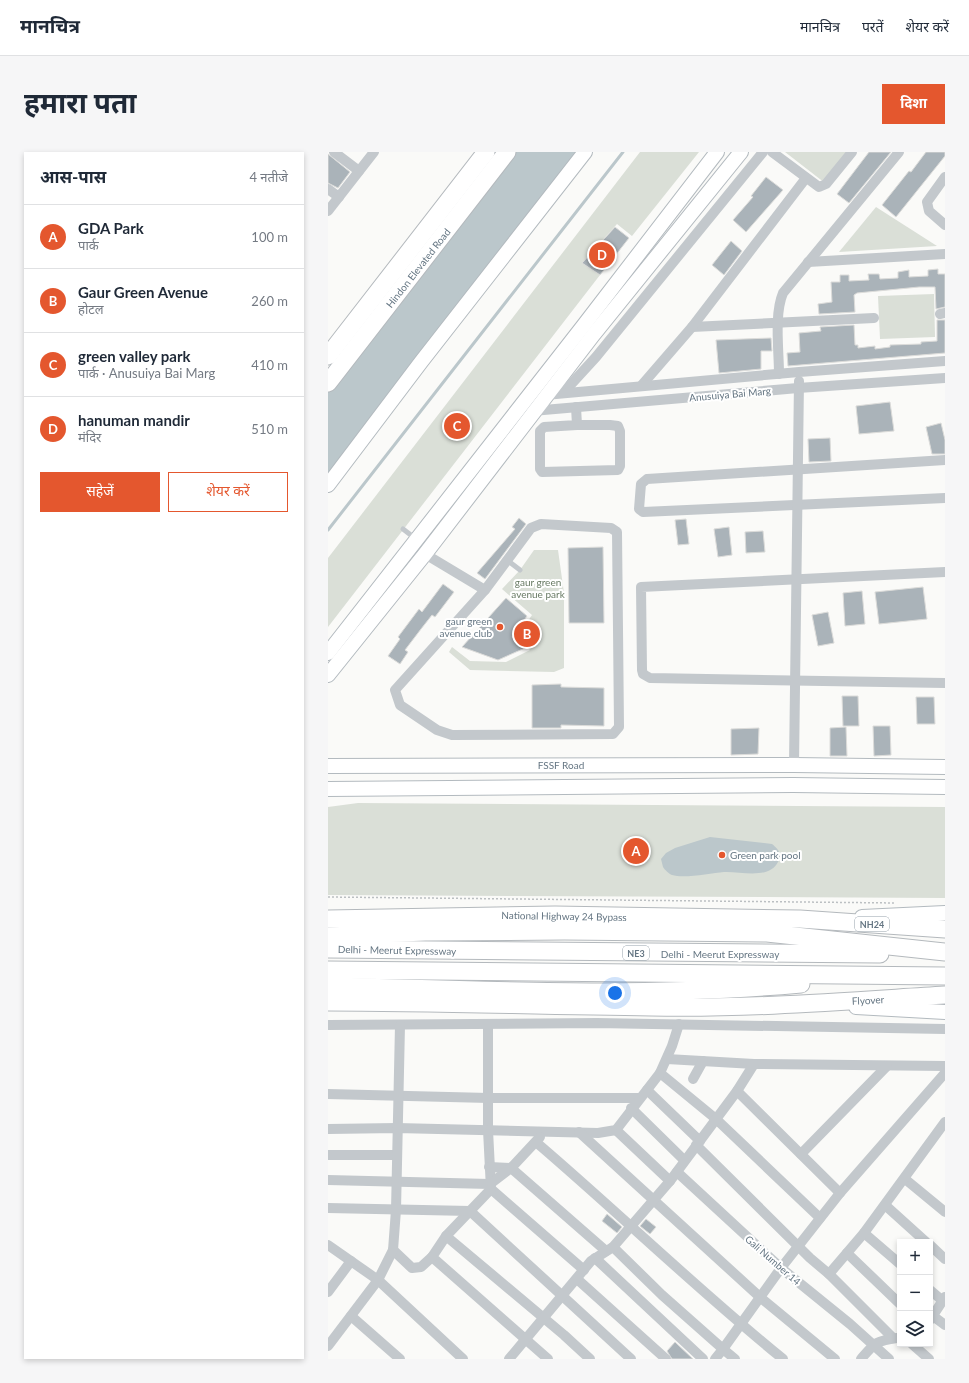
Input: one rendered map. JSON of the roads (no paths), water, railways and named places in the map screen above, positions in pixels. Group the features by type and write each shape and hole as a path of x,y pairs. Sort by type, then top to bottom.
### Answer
{"highway":[{"name":"Hindon Elevated Road","path":"328,356 486,152"},
{"name":"Hindon Elevated Road","path":"328,383 507,152"},
{"name":"National Highway 24 Bypass","path":"328,919 540,923 800,919"},
{"name":"NH24","path":"800,919 945,929"},
{"path":"328,936 540,923 649,930 767,933 945,953"},
{"name":"Delhi - Meerut Expressway","path":"328,949 945,953"},
{"name":"Delhi - Meerut Expressway","path":"328,970 945,976"},
{"path":"328,1002 545,997 741,990 895,976"},
{"path":"328,986 545,997"},
{"name":"Flyover","path":"545,997 652,1008 791,1004 945,995"}],"street":[{"path":"334,152 359,171"},
{"path":"328,211 374,152"},
{"path":"328,485 421,362 585,152"},
{"path":"328,653 717,152"},
{"path":"328,675 425,554 594,334 741,152"},
{"path":"564,393 596,357 763,152"},
{"path":"772,152 819,187 824,186 852,152"},
{"path":"779,374 779,322 782,293 899,152"},
{"path":"945,177 927,202 929,211 945,225"},
{"path":"641,386 692,327 806,178"},
{"path":"328,189 339,197"},
{"path":"808,262 945,254"},
{"path":"692,327 874,318"},
{"name":"Anusuiya Bai Marg","path":"529,396 799,372 945,361"},
{"path":"794,765 799,372"},
{"name":"Anusuiya Bai Marg","path":"516,412 798,388 945,378"},
{"path":"576,407 577,425"},
{"path":"610,424 618,426 620,431 620,466 618,470 542,472 540,468 541,428 577,425 610,424"},
{"path":"945,460 647,479 641,484 639,509 643,512 945,498"},
{"path":"535,525 615,530 617,536 619,727 616,732 452,735 437,730 400,705 395,690 485,590 531,528 535,525"},
{"path":"425,554 485,590"},
{"path":"945,572 641,587 642,670 646,677 945,683"},
{"name":"FSSF Road","path":"328,766 794,765 945,767"},
{"path":"328,789 793,785 945,787"},
{"path":"800,919 945,913"},
{"path":"791,1004 945,1012"},
{"path":"488,1024 488,1167 490,1186"},
{"path":"328,1129 397,1128 598,1133 616,1130 631,1108 660,1073 667,1059 679,1024"},
{"path":"328,1025 679,1024 945,1029"},
{"path":"328,1346 378,1280 393,1250 396,1210 400,1025"},
{"path":"667,1059 754,1064 945,1066"},
{"path":"693,1079 703,1061"},
{"path":"509,1359 584,1270 595,1258 610,1249 632,1226 670,1181 684,1160 737,1091 754,1064"},
{"path":"801,1154 887,1066"},
{"path":"660,1073 716,1120 820,1218"},
{"path":"715,1359 761,1298 781,1268 840,1193 945,1073"},
{"path":"647,1090 799,1246 897,1338"},
{"path":"737,1091 840,1193"},
{"path":"328,1094 398,1094 489,1098 639,1098"},
{"path":"631,1108 684,1160"},
{"path":"829,1274 864,1233 906,1178 945,1123"},
{"path":"616,1130 670,1181"},
{"path":"393,1250 412,1268 421,1267 432,1257 446,1236 470,1211 490,1186 537,1143 543,1132"},
{"path":"579,1132 761,1298 835,1359"},
{"path":"537,1143 632,1226 741,1325 783,1359"},
{"path":"328,1155 396,1156"},
{"path":"488,1167 511,1168 610,1249 735,1359"},
{"name":"Gali Number 14","path":"676,1172 781,1268 889,1359"},
{"path":"906,1178 945,1212"},
{"path":"328,1180 490,1186 584,1270"},
{"path":"885,1205 923,1239"},
{"path":"328,1208 470,1211 631,1359"},
{"path":"864,1233 897,1261"},
{"path":"446,1236 544,1318 590,1359"},
{"path":"328,1245 378,1280 463,1359"},
{"path":"933,1248 945,1259"},
{"path":"847,1253 897,1301"},
{"path":"432,1257 548,1359"},
{"path":"595,1258 703,1359"},
{"path":"328,1292 351,1261"},
{"path":"577,1279 666,1359"},
{"path":"933,1292 944,1299 933,1316"},
{"path":"351,1316 400,1359"},
{"path":"933,1319 945,1325"},
{"path":"860,1359 873,1345 881,1340 897,1338"},
{"path":"915,1347 929,1359"}],"lane":[{"path":"403,529 417,539"},
{"path":"507,560 520,570"}],"waterway":[{"path":"328,530 623,152"}],"place":[{"name":"hanuman mandir","path":"602,255"},
{"name":"green valley park","path":"457,426"},
{"name":"gaur green avenue club","path":"500,627"},
{"name":"Gaur Green Avenue","path":"527,634"},
{"name":"GDA Park","path":"636,851"},
{"name":"Green park pool","path":"722,855"}],"park label":[{"name":"gaur green avenue park","path":"538,588"}]}
